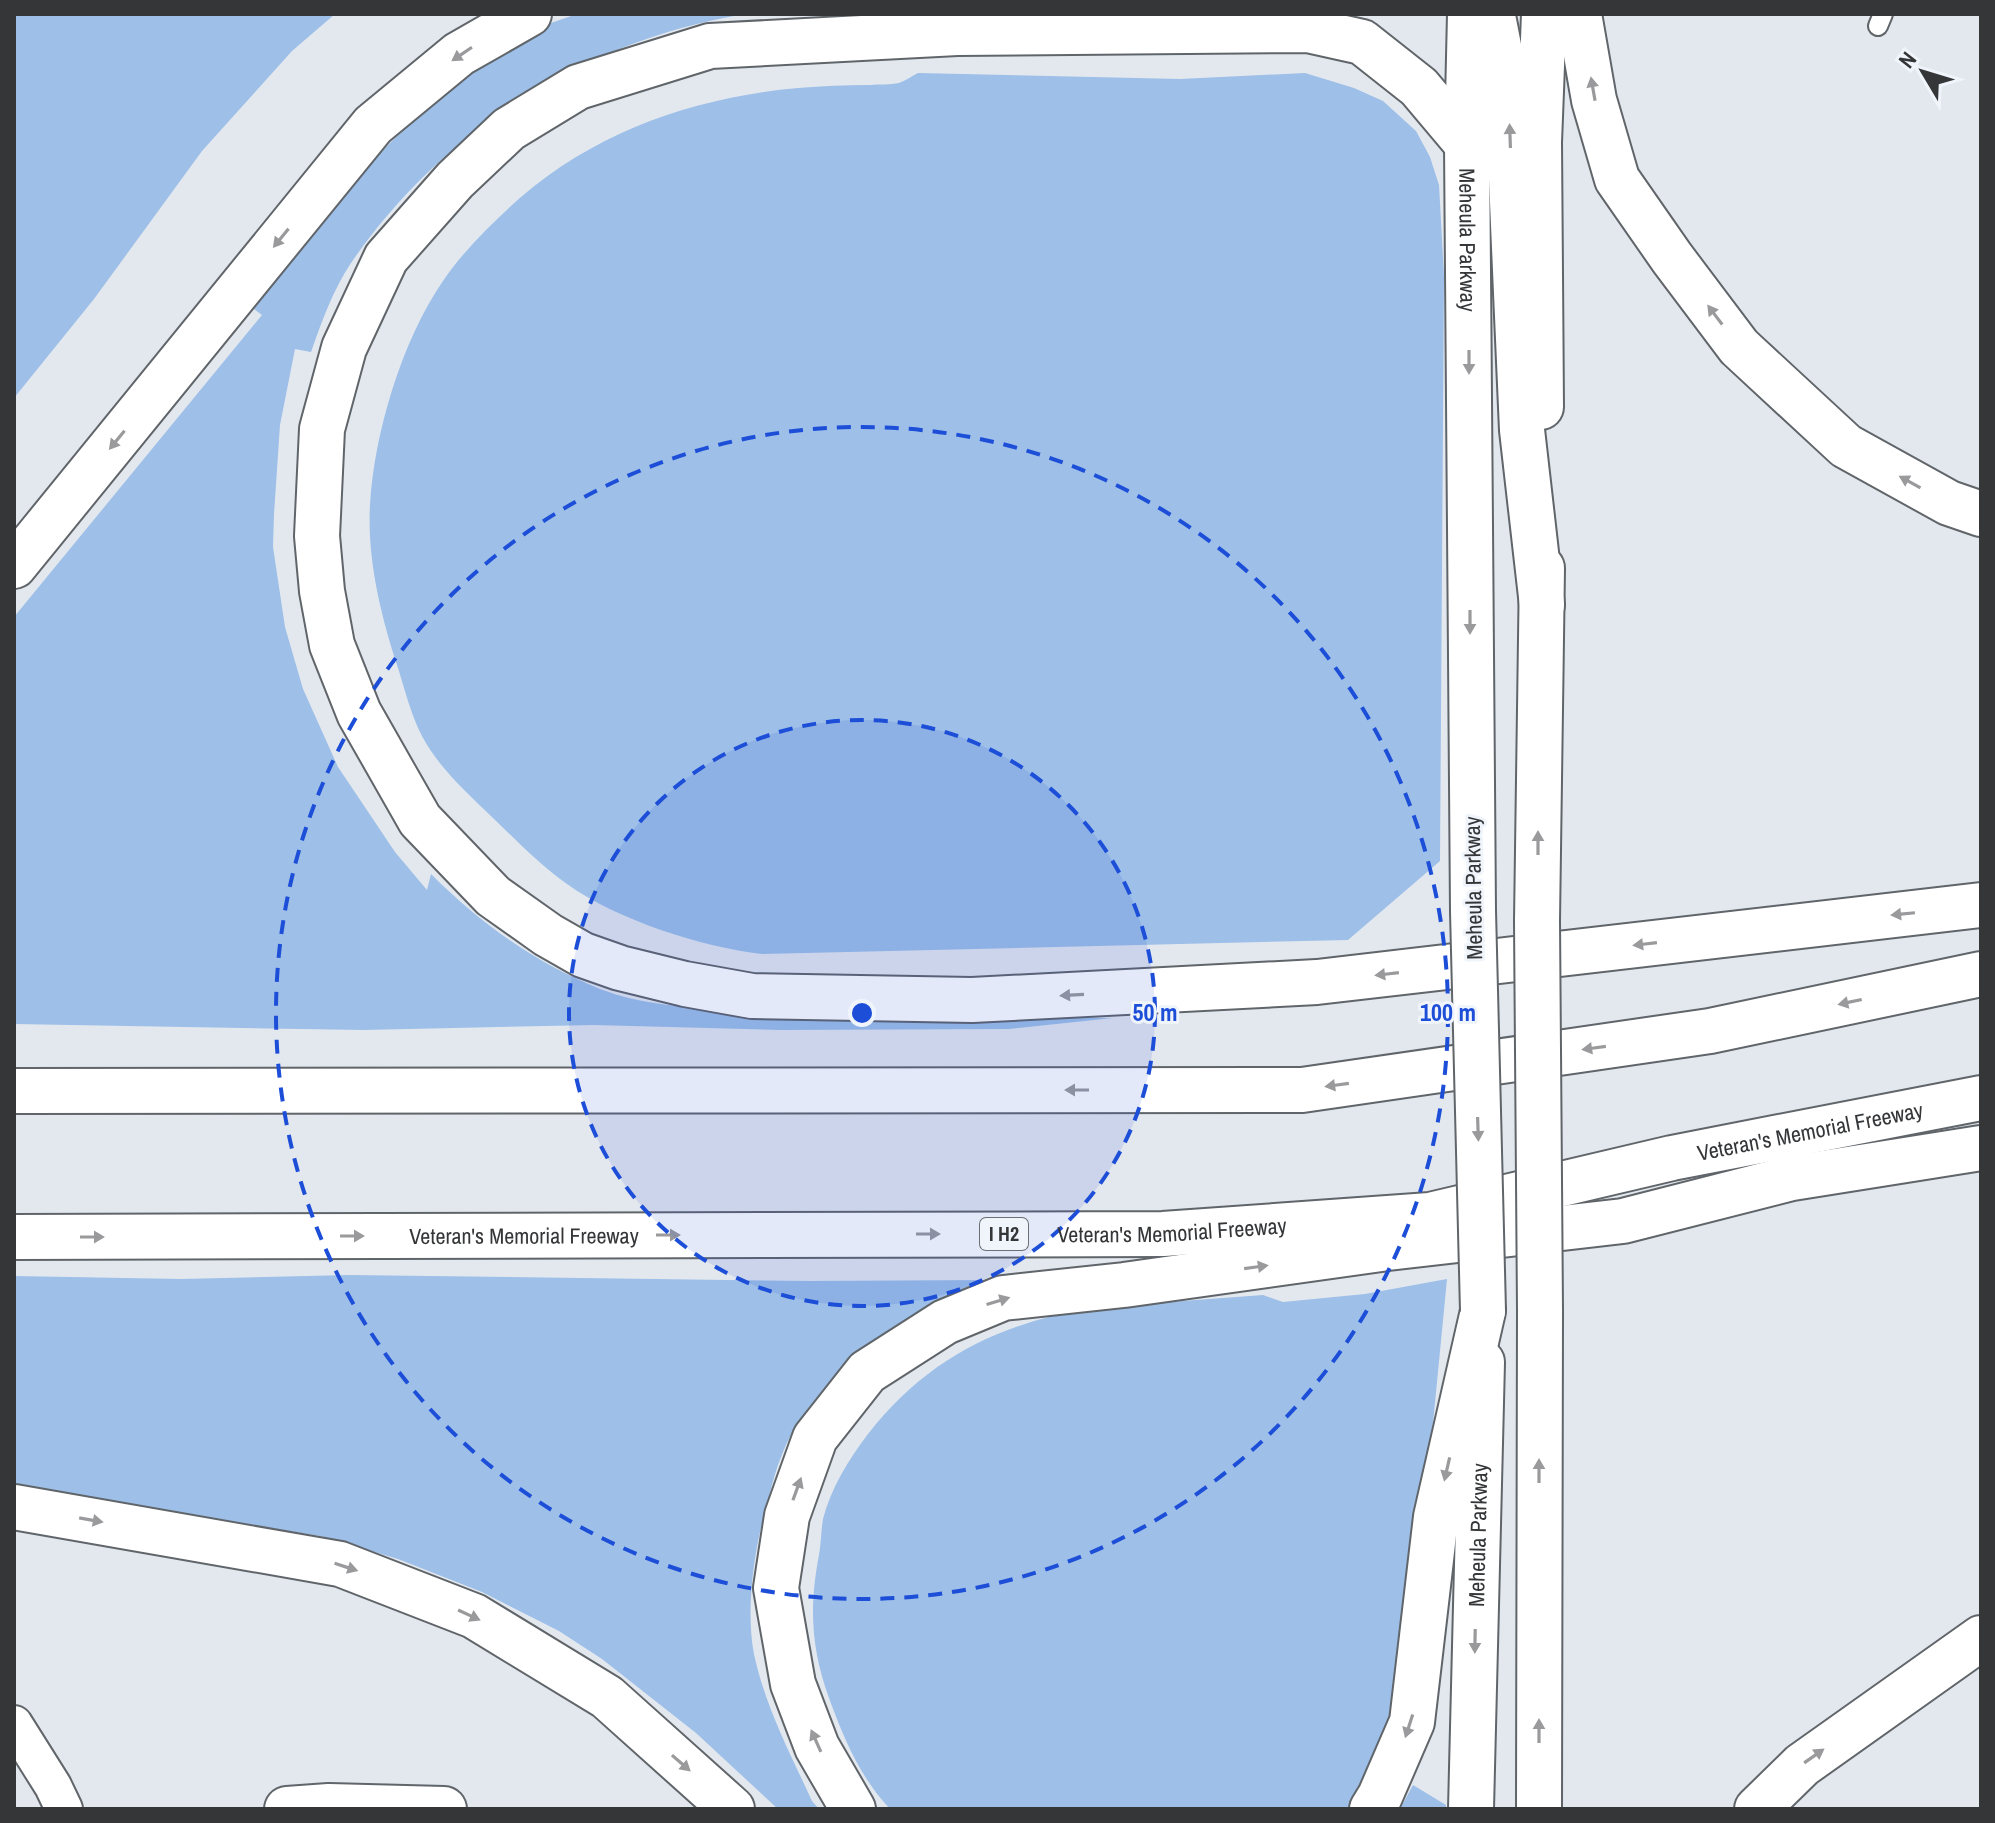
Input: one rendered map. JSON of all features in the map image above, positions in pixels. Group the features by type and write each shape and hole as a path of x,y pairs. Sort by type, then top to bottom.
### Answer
{"main road":[{"path":"14,566 373,125 459,54 529,14"},
{"name":"Meheula Parkway","path":"1470,14 1467,144 1473,911 1483,1311 1471,1809"},
{"path":"1489,14 1494,21 1507,87 1522,430 1542,605"},
{"path":"1539,1809 1537,921 1542,605 1539,142 1544,14"},
{"path":"1579,14 1594,100 1617,179 1739,347 1846,446 1949,503 1981,514"},
{"path":"1467,144 1419,87 1362,42 1308,30 957,33 710,46 578,87 509,129 455,180 386,258 344,348 322,429 317,536 322,591 332,645 359,713 420,820 493,896 548,935 583,955 685,984 752,996 972,1000 1317,982 1981,905"},
{"path":"14,1091 1302,1090 1710,1031 1981,974"},
{"name":"Veteran's Memorial Freeway","path":"14,1237 1163,1234 1430,1215 1672,1158 1981,1098"},
{"path":"853,1809 817,1747 793,1684 776,1588 787,1516 815,1438 867,1372 945,1322 1003,1298 1623,1221 1792,1178 1981,1148"},
{"path":"1372,1809 1412,1722 1436,1517 1483,1311"},
{"path":"14,1507 340,1564 474,1616 607,1697 732,1809"},
{"path":"1757,1809 1802,1765 1981,1638"},
{"path":"287,1809 329,1806 444,1809"}],"street":[{"path":"14,1724 64,1809"}],"shaded area":[{"path":"14,14 335,14 292,51 202,151 94,299 14,398"},
{"path":"577,14 746,14 687,27 630,45 575,69 523,98 474,132 429,171 388,215 351,263 333,295 311,352 295,349 280,425 273,547 285,627 303,689 338,767 395,852 427,890 431,874 469,909 510,940 553,967 600,989 632,999 665,1004 779,1014 874,1018 1113,1018 1009,1029 781,1030 594,1025 363,1030 14,1024 14,617 262,315 254,309 367,166 435,102 488,61 551,23"},
{"path":"918,73 1180,79 1305,73 1354,88 1383,101 1416,131 1430,157 1439,185 1444,276 1440,861 1348,940 762,954 713,945 635,920 567,884 528,852 463,789 436,759 422,736 408,702 381,608 373,567 370,505 377,448 393,388 415,331 451,270 521,197 551,173 616,135 723,99 816,87 896,84"},
{"path":"349,1275 808,1281 993,1280 921,1312 860,1353 841,1370 805,1413 791,1435 777,1468 754,1566 752,1638 771,1711 812,1801 819,1809 778,1809 696,1733 602,1659 559,1631 482,1592 398,1559 320,1536 14,1488 14,1276 181,1279"},
{"path":"1447,1279 1408,1681 1355,1809 890,1809 854,1757 829,1698 815,1644 814,1592 823,1519 836,1485 868,1434 914,1385 966,1349 994,1336 1024,1324 1089,1308 1263,1295 1283,1302 1365,1294"},
{"path":"1413,1785 1446,1805 1446,1809 1400,1809"}]}
